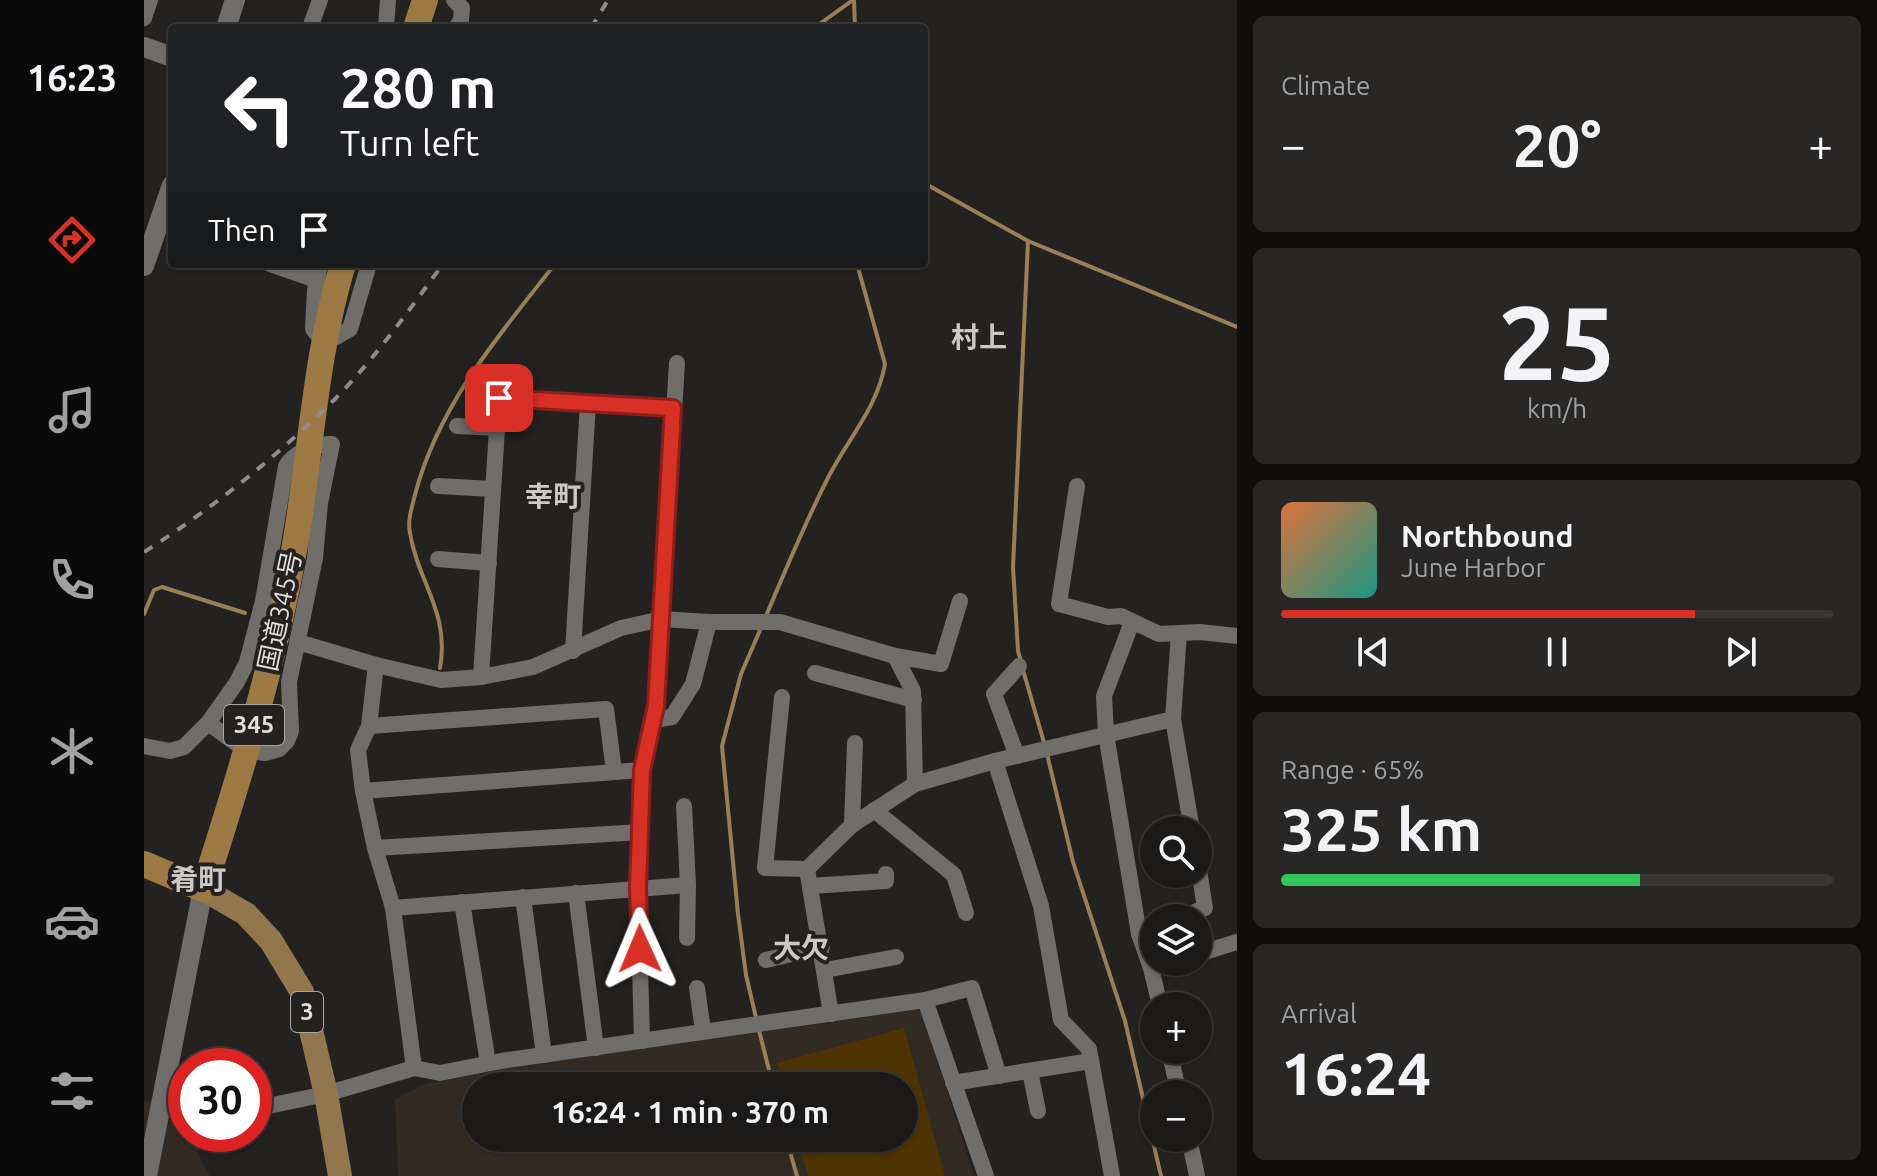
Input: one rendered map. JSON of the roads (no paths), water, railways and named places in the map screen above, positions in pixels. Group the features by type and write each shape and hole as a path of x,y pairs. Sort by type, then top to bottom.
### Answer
{"highway":[{"path":"417,24 425,0"},
{"name":"国道345号","path":"192,885 247,751 279,629 293,557 330,271"},
{"path":"144,864 192,885"}],"main road":[{"name":"3","path":"192,885 246,914 271,941 302,992 326,1094 340,1176"}],"street":[{"path":"144,18 150,0"},
{"path":"227,24 235,0"},
{"path":"311,24 320,0"},
{"path":"386,24 388,0"},
{"path":"454,0 462,8 458,24"},
{"path":"144,47 168,56"},
{"path":"144,266 164,232 168,208"},
{"path":"304,268 330,271 313,329 316,333 336,337 350,329 368,268"},
{"path":"642,1041 638,888 642,770 654,720 677,363"},
{"path":"481,677 499,398 673,408"},
{"path":"573,651 588,403"},
{"path":"457,426 497,428"},
{"path":"144,746 174,751 184,747 208,723 237,682 247,662 263,601 286,466 296,455 322,443 332,444 320,503 315,558 289,682 291,731 287,741 279,749 265,753 247,751 208,723"},
{"path":"438,486 493,489"},
{"path":"1077,486 1059,604 1108,617 1121,616 1159,634 1200,632 1237,636"},
{"path":"438,559 489,563"},
{"path":"298,642 441,680 481,677 533,667 621,628 662,619 780,622 895,656 941,664 960,601"},
{"path":"654,720 672,717 693,684 709,622"},
{"path":"1132,622 1104,696 1106,734 1141,904"},
{"path":"1179,633 1173,719 1190,816"},
{"path":"895,656 913,691 915,784"},
{"path":"376,665 369,726 358,750 375,848 393,908 414,1068"},
{"path":"1017,756 994,694 1019,666"},
{"path":"815,673 914,700"},
{"path":"782,697 765,868 809,878 886,881 886,874"},
{"path":"369,726 606,709 614,771"},
{"path":"831,1014 809,878 852,825 915,784 995,761 1173,719"},
{"path":"852,825 855,743"},
{"path":"995,761 1041,906 1061,1020 1089,1049 1111,1176"},
{"path":"363,791 642,770"},
{"path":"684,806 687,938"},
{"path":"874,810 954,875 966,913"},
{"path":"375,848 641,832"},
{"path":"144,849 192,885"},
{"path":"144,875 192,885"},
{"path":"147,1176 192,885"},
{"path":"393,908 688,885"},
{"path":"576,893 596,1048"},
{"path":"523,897 544,1055"},
{"path":"462,902 488,1063"},
{"path":"1212,950 1237,942"},
{"path":"766,960 822,947"},
{"path":"825,970 896,957"},
{"path":"697,988 703,1031"},
{"path":"272,1105 326,1094 414,1068 440,1073 488,1063 925,1000 972,988 999,1076"},
{"path":"925,1000 986,1176"},
{"path":"953,1083 1091,1061"},
{"path":"1030,1071 1038,1111"},
{"path":"161,1098 168,1099"},
{"path":"1192,1152 1197,1176"}],"waterway":[{"path":"820,24 853,0"},
{"path":"854,0 855,24"},
{"path":"928,185 1028,241 1237,327"},
{"path":"1021,661 1013,567 1028,241"},
{"path":"440,668 441,630 409,528 416,491 440,428 456,399 493,343 552,268"},
{"path":"766,616 821,491 870,408 885,364 858,268"},
{"path":"144,614 154,590 162,587 245,613"},
{"path":"757,1022 746,975 738,914 722,746 741,674 761,628"},
{"path":"1023,670 1045,746"},
{"path":"1047,754 1073,862 1125,1021 1161,1176"},
{"path":"759,1030 770,1072"},
{"path":"790,1152 797,1176"}],"railway":[{"path":"593,24 608,0"},
{"path":"144,552 239,484 327,407 374,356 440,268"}],"district":[{"name":"村上","path":"979,337"},
{"name":"幸町","path":"553,496"},
{"name":"肴町","path":"198,879"},
{"name":"大欠","path":"801,948"}]}
